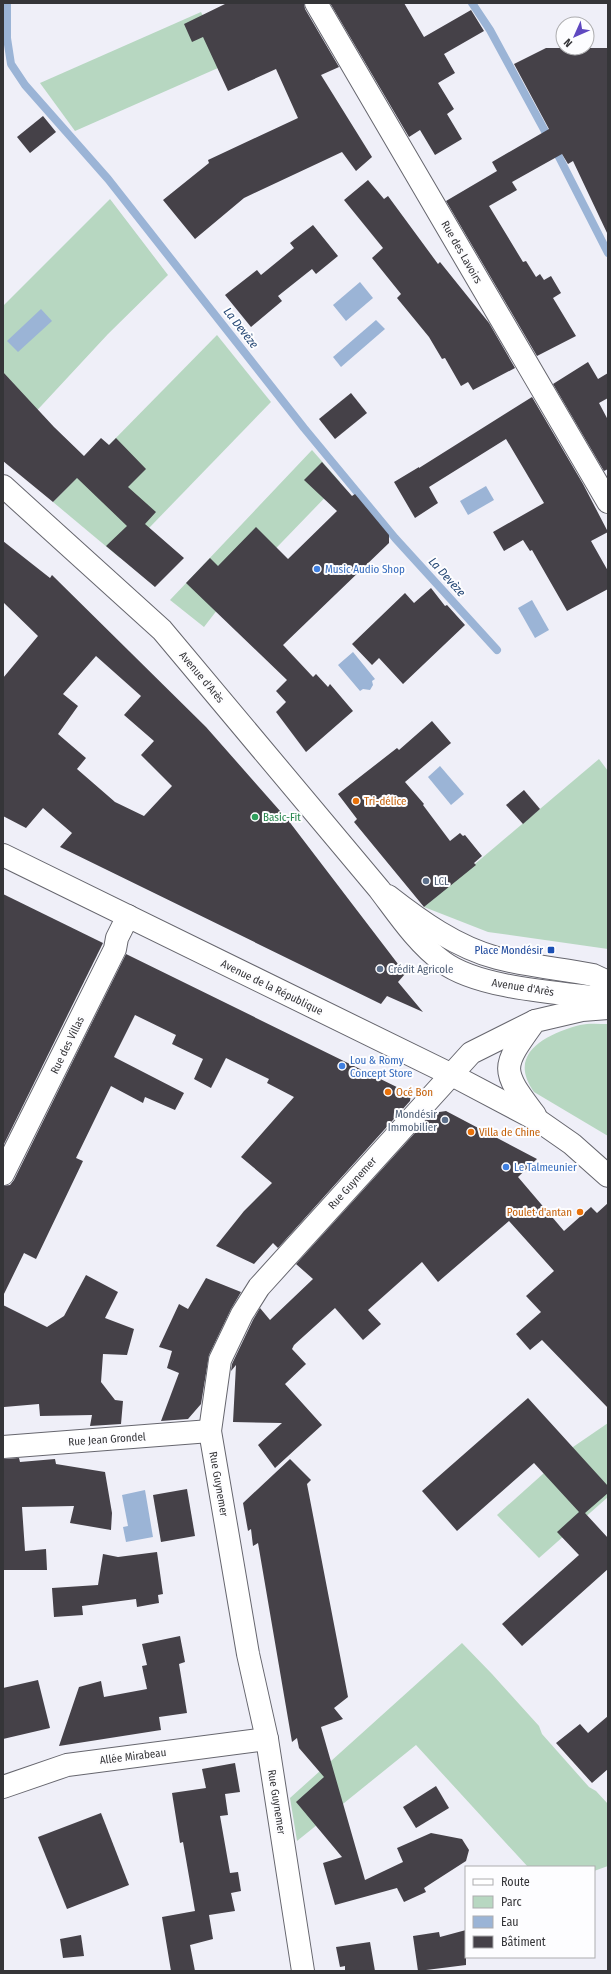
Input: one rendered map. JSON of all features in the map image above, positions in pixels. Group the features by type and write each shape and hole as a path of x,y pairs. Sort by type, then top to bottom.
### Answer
{"street":[{"name":"Rue des Lavoirs","path":"316,3 608,502"},
{"name":"Avenue d'Arès","path":"3,486 162,630 378,889 410,930 443,962 465,974 498,984 608,999"},
{"name":"Avenue de la République","path":"3,855 452,1075 539,1121"},
{"name":"Avenue d'Arès","path":"378,889 424,924 463,944 495,957 593,974 608,982"},
{"name":"Rue des Villas","path":"3,1174 115,949 116,938 128,916"},
{"path":"452,1075 471,1053 535,1021 582,1010 608,1008"},
{"path":"535,1021 515,1049 509,1063 508,1072 514,1088 539,1121 572,1144 608,1176"},
{"name":"Rue Guynemer","path":"303,1971 267,1739 248,1654 210,1431 220,1360 242,1314 259,1287 430,1096 452,1075"},
{"name":"Rue Jean Grondel","path":"3,1447 210,1431"},
{"name":"Allée Mirabeau","path":"3,1787 67,1765 267,1739"}],"green space":[{"path":"201,12 212,33 218,68 75,131 40,83"},
{"path":"110,199 168,275 108,334 3,447 3,306"},
{"path":"217,335 271,402 120,558 53,502"},
{"path":"312,450 340,482 221,605 204,627 170,600"},
{"path":"599,759 608,771 608,949 488,932 424,907"},
{"path":"608,1024 608,1136 534,1092 527,1078 525,1066 528,1056 534,1047 555,1034 580,1025"},
{"path":"608,1423 608,1497 539,1558 497,1515 573,1447"},
{"path":"462,1643 539,1726 542,1734 589,1787 596,1791 608,1804 608,1866 595,1871 595,1866 527,1866 416,1745 297,1841 290,1798"}],"water":[{"path":"360,282 373,298 346,321 333,305"},
{"path":"41,309 52,321 18,352 7,341"},
{"path":"376,320 385,329 341,367 333,357"},
{"path":"486,486 494,500 468,515 460,501"},
{"path":"532,600 549,630 535,638 518,608"},
{"path":"353,652 375,679 372,681 373,685 370,690 363,689 360,691 338,665"},
{"path":"440,766 464,794 451,805 428,777"},
{"path":"145,1490 153,1537 126,1542 123,1527 128,1526 122,1495"}],"building":[{"path":"227,3 304,3 305,9 339,67 321,75 372,157 356,171 342,152 244,198 195,239 163,200 209,163 208,160 298,118 276,69 228,91 203,37 192,42 184,24"},
{"path":"330,3 404,3 424,37 471,10 484,31 444,54 455,73 438,83 454,109 447,114 462,139 435,155 420,130 409,137"},
{"path":"546,48 555,48 555,56 595,56 595,48 608,48 608,235 573,161 568,164 562,154 512,182 517,190 489,206 523,262 526,261 536,277 540,274 544,280 551,276 561,293 553,298 576,336 537,356 446,201 497,171 492,162 549,129 514,64"},
{"path":"43,116 56,132 30,153 17,137"},
{"path":"368,180 384,199 388,196 438,264 440,262 489,323 515,368 473,390 468,382 461,386 445,358 442,359 429,337 397,298 401,294 372,258 383,248 344,200"},
{"path":"313,225 338,256 316,274 312,269 278,296 282,301 251,327 225,295 257,270 261,275 294,248 290,243"},
{"path":"588,362 598,379 608,373 608,398 599,403 608,420 608,469 604,471 553,384"},
{"path":"3,372 54,427 84,456 101,438 109,445 116,438 146,469 128,487 156,512 145,524 184,558 155,587 106,546 127,526 77,478 53,502 3,461"},
{"path":"351,393 367,413 335,439 319,419"},
{"path":"532,397 583,484 608,532 591,541 608,571 608,589 567,611 532,550 530,551 523,540 504,551 493,532 544,503 506,439 429,487 438,503 415,518 394,482"},
{"path":"322,462 352,496 355,494 389,535 389,543 283,645 313,677 316,674 328,687 330,684 353,711 306,752 276,712 286,702 276,691 287,680 186,583 210,558 218,566 256,527 288,559 337,511 304,480"},
{"path":"3,541 50,578 52,575 206,727 288,820 398,964 405,974 398,982 423,1012 387,996 381,1004 60,847 72,833 43,808 26,828 3,816 3,678 38,636 3,602","holes":["96,656 141,696 124,715 154,741 141,755 172,786 144,816 115,802 77,769 86,758 58,734 78,706 63,694"]},
{"path":"431,588 445,606 447,605 465,625 403,684 379,658 372,665 352,644 405,593 414,603"},
{"path":"432,721 451,743 405,782 424,804 423,805 450,841 460,833 463,836 465,835 482,856 474,863 476,865 424,907 354,822 357,819 338,794 397,748 399,750"},
{"path":"524,790 540,809 523,824 506,805"},
{"path":"3,894 103,943 3,1146"},
{"path":"126,954 411,1094 410,1101 278,1248 273,1243 254,1264 216,1246 244,1211 272,1183 241,1157 294,1097 267,1083 269,1079 226,1058 211,1088 194,1079 203,1059 172,1044 176,1035 135,1015 114,1057 184,1093 175,1110 145,1097 143,1103 111,1086 76,1158 83,1161 36,1259 24,1253 3,1296 3,1186 10,1185 14,1180"},
{"path":"446,1111 537,1159 518,1177 564,1231 591,1207 597,1213 608,1203 608,1408 542,1340 530,1350 516,1334 541,1312 526,1296 554,1271 509,1221 438,1282 422,1262 368,1310 381,1324 363,1340 335,1308 294,1345 292,1349 306,1364 285,1384 322,1425 275,1468 258,1445 282,1423 233,1422 236,1365 231,1371 232,1364 253,1320 260,1308 270,1320 313,1279 296,1264 433,1113"},
{"path":"86,1275 118,1292 105,1318 134,1329 127,1355 103,1354 101,1382 115,1400 123,1401 121,1424 90,1426 92,1415 40,1416 39,1404 4,1407 3,1305 47,1327 64,1316"},
{"path":"206,1278 241,1292 231,1309 209,1355 201,1404 188,1419 161,1421 179,1373 167,1368 172,1351 159,1347 179,1304 188,1309"},
{"path":"528,1398 608,1486 608,1493 585,1513 608,1538 608,1569 522,1646 502,1624 579,1555 557,1532 579,1512 534,1463 457,1531 422,1491"},
{"path":"19,1458 20,1462 55,1459 56,1464 105,1472 112,1513 111,1530 70,1523 74,1506 22,1507 25,1551 46,1549 47,1570 3,1570 3,1459"},
{"path":"290,1459 311,1480 307,1484 348,1697 334,1708 343,1719 321,1727 365,1880 403,1862 397,1848 431,1833 462,1839 469,1850 466,1861 424,1888 426,1892 404,1902 397,1888 335,1905 323,1863 342,1857 296,1802 324,1777 299,1748 297,1738 292,1742 258,1543 253,1546 251,1529 248,1531 243,1503"},
{"path":"187,1489 195,1536 161,1542 153,1495"},
{"path":"157,1552 163,1594 158,1595 159,1603 137,1607 136,1599 82,1606 83,1615 54,1617 52,1588 98,1585 103,1554 118,1557"},
{"path":"180,1636 185,1662 179,1664 187,1713 159,1717 161,1730 59,1746 79,1687 101,1681 104,1697 147,1689 142,1666 147,1665 142,1644"},
{"path":"38,1680 50,1728 3,1739 3,1688"},
{"path":"608,1716 608,1769 592,1783 556,1743 580,1724 588,1733"},
{"path":"235,1763 240,1792 225,1794 228,1815 220,1816 230,1873 238,1872 241,1891 231,1893 235,1911 209,1915 213,1939 190,1945 195,1971 171,1971 162,1917 195,1911 183,1842 180,1843 172,1793 206,1788 202,1769"},
{"path":"436,1786 449,1808 416,1828 403,1807"},
{"path":"101,1813 129,1885 67,1909 38,1837"},
{"path":"465,1930 466,1965 418,1971 413,1936 439,1932 440,1937"},
{"path":"81,1935 84,1956 63,1958 60,1939"},
{"path":"370,1942 375,1971 345,1971 345,1966 340,1967 336,1947"}],"waterway":[{"name":"La Devèze","path":"7,3 7,38 11,64 25,85 108,179 304,428 395,538 497,650"},
{"path":"472,3 490,30 559,157 608,253"}],"place":[{"name":"Music Audio Shop","path":"317,569"},
{"name":"Tri-délice","path":"356,801"},
{"name":"Basic-Fit","path":"255,817"},
{"name":"LCL","path":"426,881"},
{"name":"Place Mondésir","path":"551,950"},
{"name":"Crédit Agricole","path":"380,969"},
{"name":"Lou & Romy Concept Store","path":"342,1066"},
{"name":"Océ Bon","path":"388,1092"},
{"name":"Mondésir Immobilier","path":"445,1120"},
{"name":"Villa de Chine","path":"471,1132"},
{"name":"Le Talmeunier","path":"506,1167"},
{"name":"Poulet d'antan","path":"580,1212"}]}
